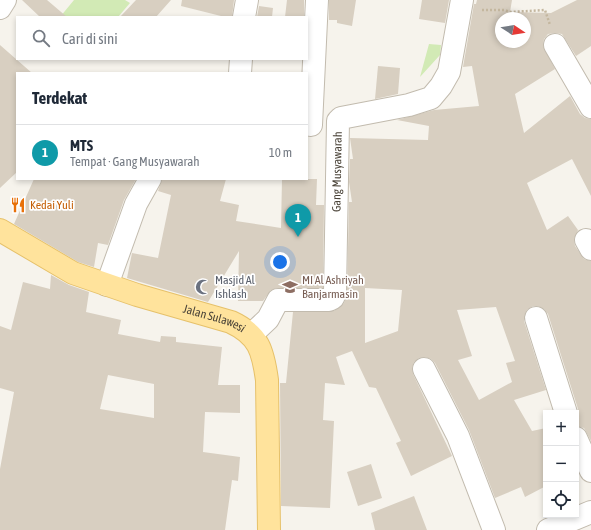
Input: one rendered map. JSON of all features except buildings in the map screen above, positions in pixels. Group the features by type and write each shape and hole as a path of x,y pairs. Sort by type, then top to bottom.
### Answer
{"main road":[{"name":"Jalan Sulawesi","path":"0,230 73,273 107,285 231,322 241,327 251,335 259,344 264,356 267,380 271,524"}],"street":[{"path":"0,8 5,0"},
{"path":"244,16 247,0"},
{"path":"316,0 309,125 338,124"},
{"name":"Gang Musyawarah","path":"251,335 268,319 278,300 330,300 333,298 335,293 338,124 341,118 409,105 431,98 441,86 449,72 461,5"},
{"path":"556,45 591,107"},
{"path":"240,72 241,60"},
{"path":"107,285 136,204 149,180"},
{"path":"536,318 565,410"},
{"path":"424,369 458,436 494,530"},
{"path":"579,444 591,470"},
{"path":"548,530 591,512"}],"path":[{"path":"461,5 511,12 545,10 556,45"}],"green space":[{"path":"74,0 125,0 130,3 119,16 61,16"},
{"path":"429,44 441,45 440,55 420,77"}],"place":[{"name":"Kedai Yuli","path":"18,205"},
{"name":"MTS","path":"298,237"},
{"name":"Masjid Al Ishlash","path":"203,287"},
{"name":"MI Al Ashriyah Banjarmasin","path":"290,287"}]}
